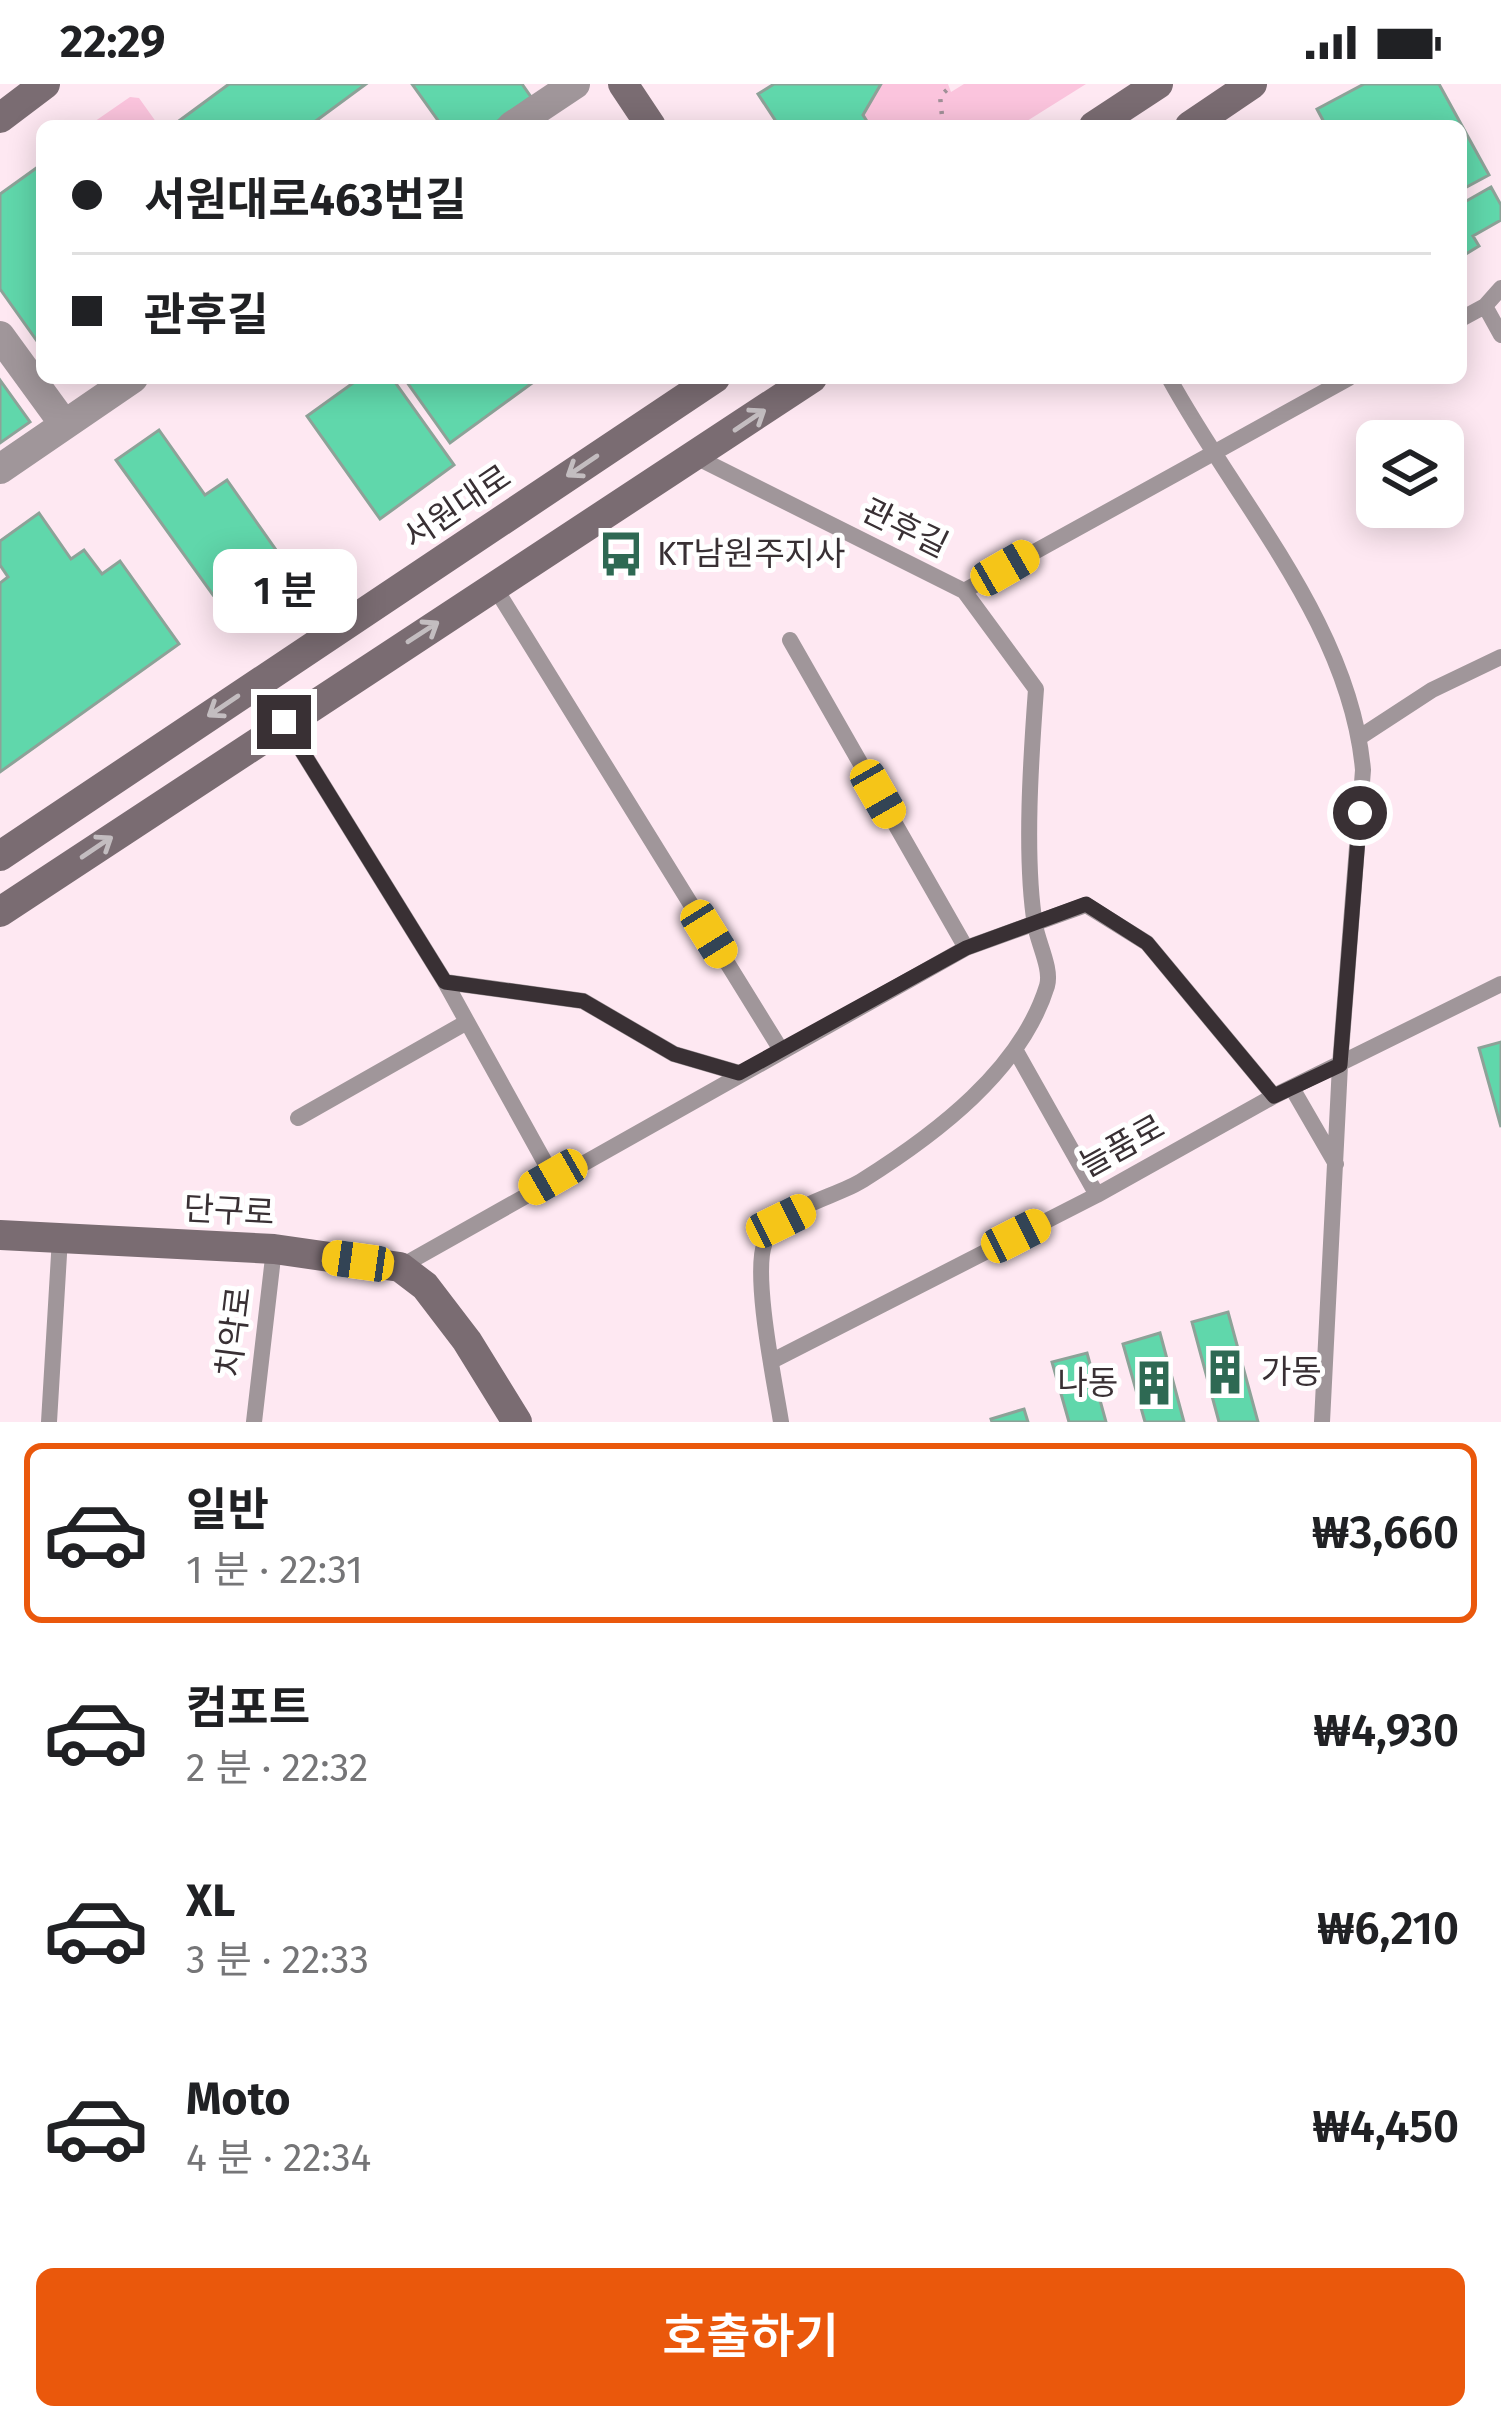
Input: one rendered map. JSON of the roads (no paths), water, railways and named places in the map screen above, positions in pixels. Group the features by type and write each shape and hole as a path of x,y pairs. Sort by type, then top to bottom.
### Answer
{"street":[{"path":"0,118 46,84"},
{"path":"521,120 575,84"},
{"path":"623,84 647,120"},
{"path":"1103,120 1158,84"},
{"path":"1199,120 1252,84"},
{"path":"0,336 64,424"},
{"path":"0,469 124,384"},
{"name":"서원대로","path":"0,856 706,384"},
{"path":"0,912 803,384"},
{"name":"단구로","path":"0,1235 274,1249 400,1267"},
{"path":"400,1267 425,1286 517,1422"}],"lane":[{"path":"1467,315 1486,306 1501,288"},
{"path":"1486,306 1501,335"},
{"path":"1172,384 1209,452 1314,611 1360,737 1364,770 1340,1065 1322,1422"},
{"path":"964,591 1338,384"},
{"name":"관후길","path":"694,457 964,591 1036,688 1031,750 1034,923 1049,981 1017,1053 941,1122 862,1181 781,1221 765,1241 761,1272 772,1361"},
{"path":"494,586 781,1050"},
{"path":"790,640 966,948"},
{"path":"1360,737 1432,691 1501,657"},
{"path":"284,722 445,982 553,1177"},
{"path":"400,1267 966,948 1086,904 1147,943 1283,1092 1336,1165"},
{"path":"445,982 583,1001 674,1054 739,1073"},
{"name":"늘품로","path":"772,1361 1097,1195 1283,1092 1501,984"},
{"path":"298,1118 467,1022"},
{"path":"1017,1053 1097,1195"},
{"path":"49,1422 60,1238"},
{"name":"치악로","path":"254,1422 274,1249"},
{"path":"772,1361 781,1422"}],"place":[{"name":"KT남원주지사","path":"621,554"},
{"name":"가동","path":"1225,1372"},
{"name":"나동","path":"1154,1383"}]}
